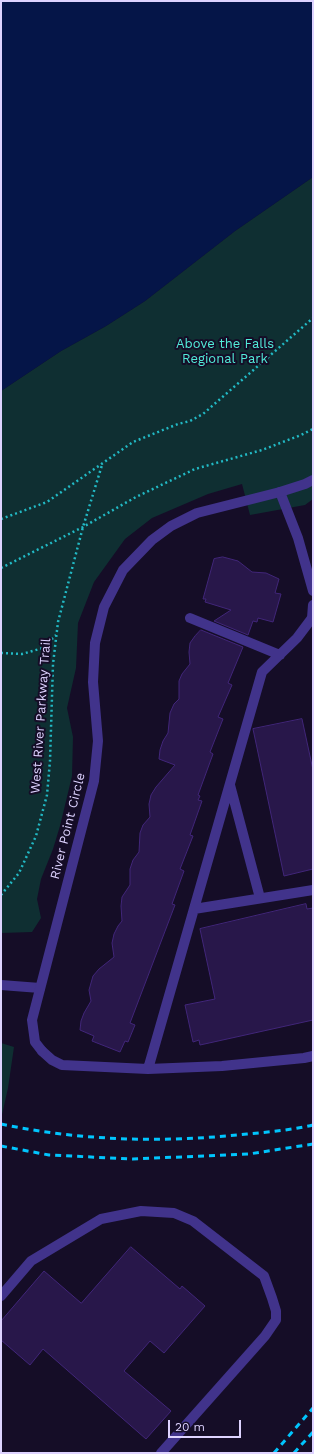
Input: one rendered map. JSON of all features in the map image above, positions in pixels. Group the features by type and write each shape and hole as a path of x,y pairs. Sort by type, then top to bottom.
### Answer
{"street":[{"name":"River Point Circle","path":"148,1069 62,1065 52,1060 35,1042 32,1020 94,781 98,741 93,682 95,642 104,607 123,570 152,540 171,526 197,512 280,492 313,480"},
{"path":"280,492 298,538 313,592"},
{"path":"313,605 312,618 297,638 262,672 148,1069 222,1066 313,1056"},
{"path":"190,618 280,655"},
{"path":"230,785 260,898"},
{"path":"194,909 313,890"},
{"path":"1,985 40,988"},
{"path":"1,1296 31,1261 77,1233 101,1219 141,1211 174,1213 193,1221 264,1276 276,1311 276,1320 265,1336 161,1453"}],"path":[{"path":"1,519 47,502 133,442 178,424 190,421 203,414 313,318"},
{"path":"1,568 83,527 136,497 195,469 262,450 313,429"},
{"name":"West River Parkway Trail","path":"1,895 19,873 34,842 47,795 50,761 53,664 58,622 83,527 102,465"},
{"path":"1,653 22,654 43,648 57,634"}],"green space":[{"name":"Above the Falls Regional Park","path":"313,177 313,499 305,505 250,515 242,484 208,494 152,518 125,539 94,582 78,623 76,668 67,708 73,737 72,776 60,826 41,879 37,899 41,918 32,932 1,933 1,391 61,351 106,326 145,301 235,231"},
{"path":"1,1043 14,1047 8,1088 1,1119"}],"shaded area":[{"path":"1,1 313,1 313,177 235,231 145,301 106,326 61,351 1,391"}],"building":[{"path":"223,557 238,561 252,572 266,573 279,579 275,593 281,594 273,622 258,618 257,622 253,621 248,635 214,621 231,610 205,602 206,599 203,599 214,559"},
{"path":"201,630 243,647 228,683 232,685 218,717 223,719 210,752 213,754 198,795 200,796 198,800 202,801 190,835 193,836 180,869 184,871 172,904 175,905 130,1023 135,1025 128,1042 125,1041 120,1052 92,1041 94,1036 80,1030 81,1021 91,1001 89,990 93,976 114,957 112,943 114,934 122,921 122,897 130,885 130,869 133,860 139,852 140,833 143,825 150,817 149,804 151,795 175,765 159,759 160,750 168,733 170,713 174,704 179,699 179,681 182,674 190,664 190,643"},
{"path":"302,719 313,770 313,869 284,876 253,729"},
{"path":"306,904 307,909 313,908 313,1020 200,1045 199,1040 193,1042 185,1005 215,999 200,929"},
{"path":"131,1247 180,1289 182,1286 205,1306 164,1353 150,1341 124,1371 171,1411 146,1439 43,1349 30,1365 1,1340 1,1321 44,1271 81,1303"}],"railway":[{"path":"1,1124 62,1134 123,1139 185,1139 216,1137 280,1131 313,1125"},
{"path":"1,1146 49,1155 133,1159 249,1154 313,1144"},
{"path":"274,1453 313,1408"},
{"path":"294,1453 313,1432"}]}
